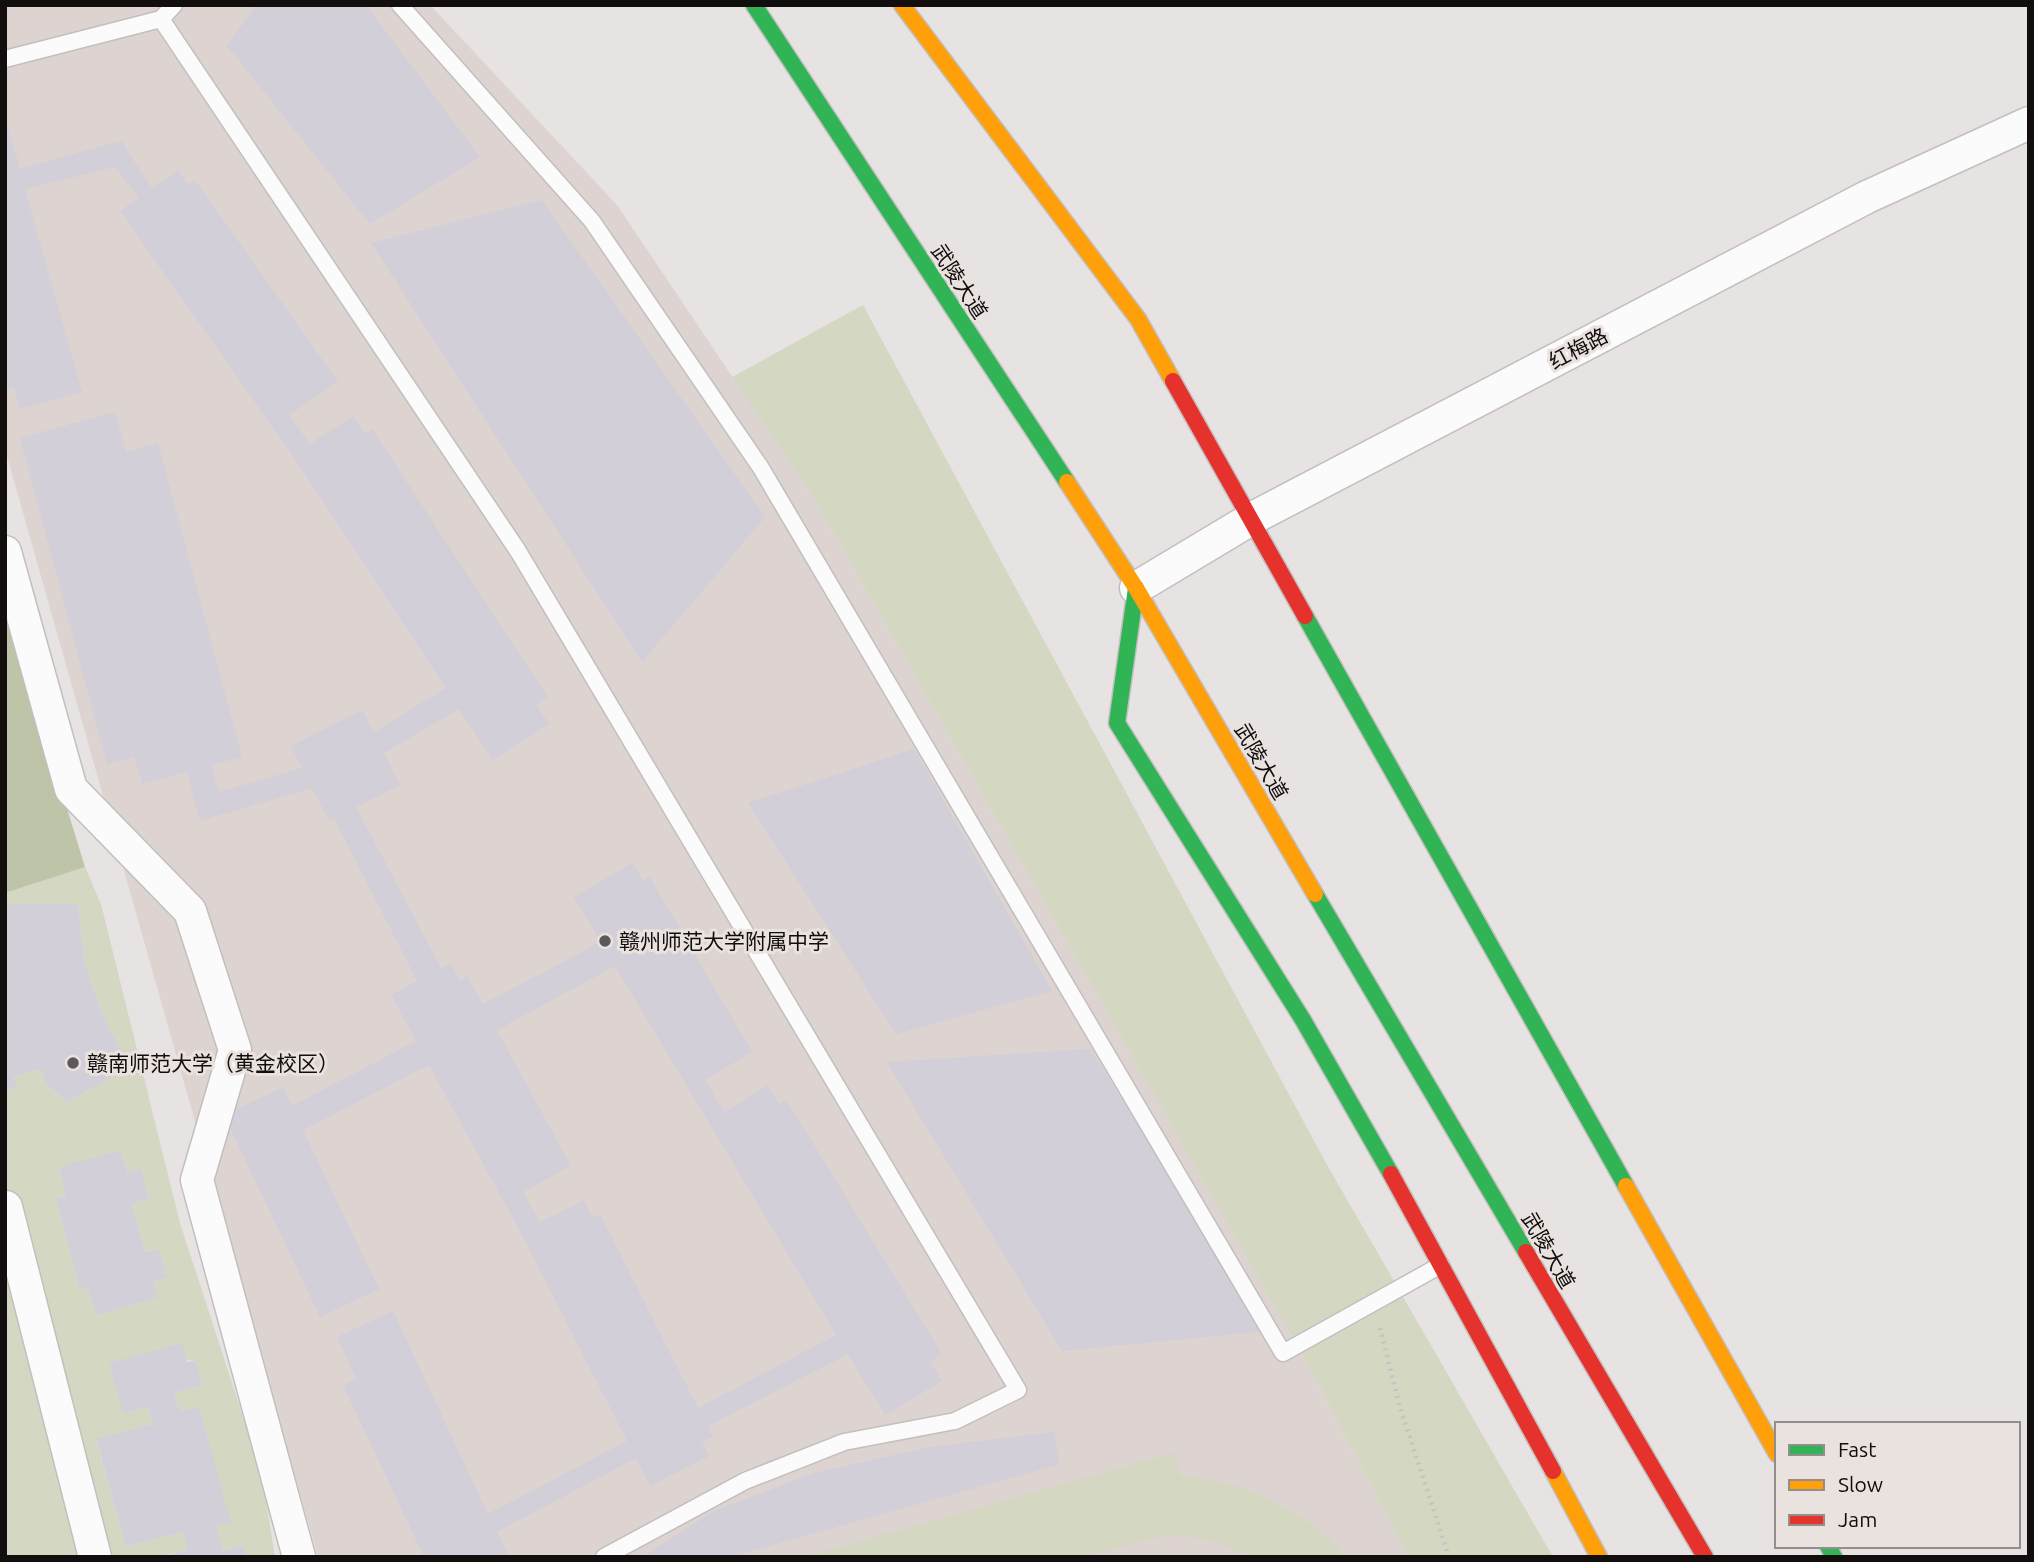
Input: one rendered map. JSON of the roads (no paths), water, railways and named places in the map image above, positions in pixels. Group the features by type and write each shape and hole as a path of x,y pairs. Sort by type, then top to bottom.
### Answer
{"main road":[{"name":"武陵大道","path":"754,5 1136,587 1705,1557"},
{"path":"902,5 1138,319 1775,1450"},
{"path":"1136,587 1117,723 1303,1020 1441,1265 1599,1557"}],"street":[{"name":"红梅路","path":"1136,587 1251,519 1867,197 2029,123"},
{"path":"5,552 71,789 190,911 235,1050 197,1180 299,1557"},
{"path":"6,1207 95,1557"}],"lane":[{"path":"5,60 161,19 174,5"},
{"path":"400,5 592,221 761,468 1283,1353 1441,1265"},
{"path":"161,19 518,551 1018,1390 955,1421 844,1442 745,1481 604,1557"}],"place":[{"name":"赣州师范大学附属中学","path":"605,941"},
{"name":"赣南师范大学（黄金校区）","path":"73,1063"}]}
